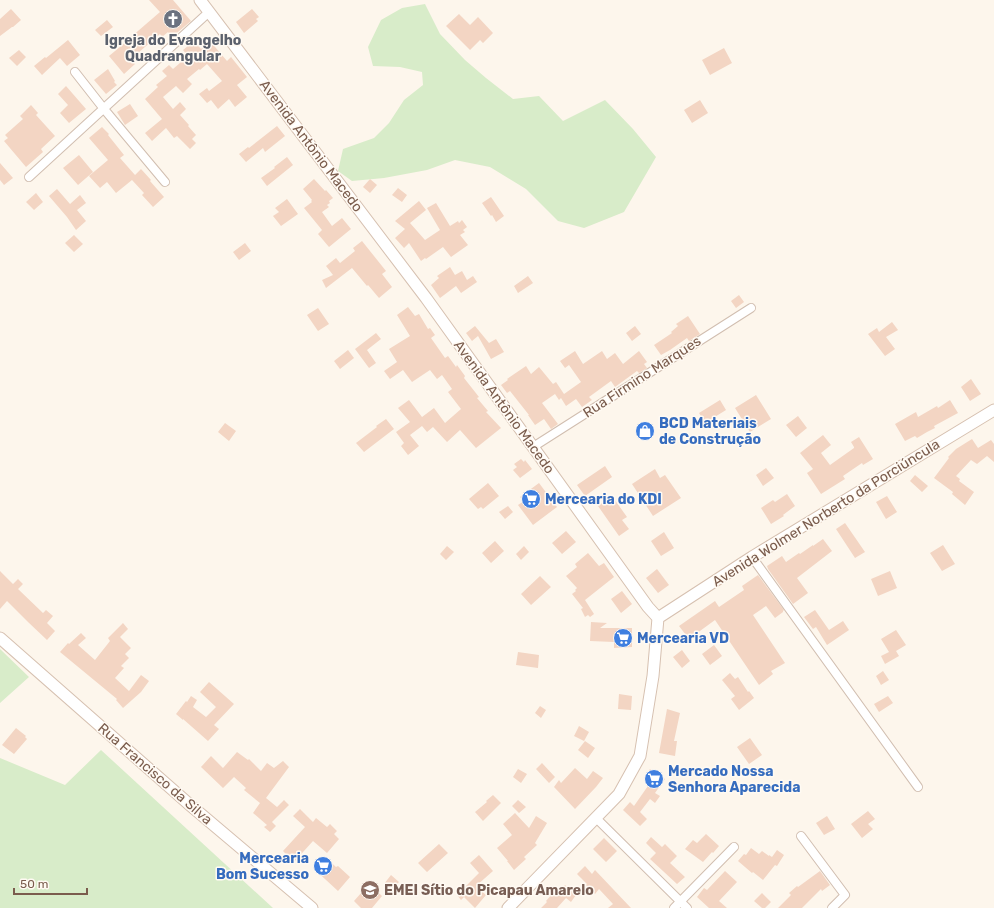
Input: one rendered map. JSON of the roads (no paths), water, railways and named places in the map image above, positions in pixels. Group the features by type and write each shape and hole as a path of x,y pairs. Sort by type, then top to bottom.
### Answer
{"street":[{"name":"Avenida Antônio Macedo","path":"200,0 426,298 648,607 658,618"},
{"path":"29,177 209,12"},
{"path":"75,72 165,182"},
{"name":"Rua Firmino Marques","path":"533,447 751,308"},
{"name":"Avenida Wolmer Norberto da Porciúncula","path":"658,618 752,557 994,410"},
{"path":"752,557 918,787"},
{"path":"508,908 620,794 640,756 653,676 658,618"},
{"name":"Rua Francisco da Silva","path":"0,638 190,805 312,908"},
{"path":"596,818 687,908"},
{"path":"801,836 845,895 832,908"},
{"path":"674,908 734,847"}],"place":[{"name":"Igreja do Evangelho Quadrangular","path":"173,19"},
{"name":"BCD Materiais de Construção","path":"645,431"},
{"name":"Mercearia do KDI","path":"531,499"},
{"name":"Mercearia VD","path":"623,638"},
{"name":"Mercado Nossa Senhora Aparecida","path":"654,779"},
{"name":"Mercearia Bom Sucesso","path":"323,866"},
{"name":"EMEI Sítio do Picapau Amarelo","path":"370,890"}]}
